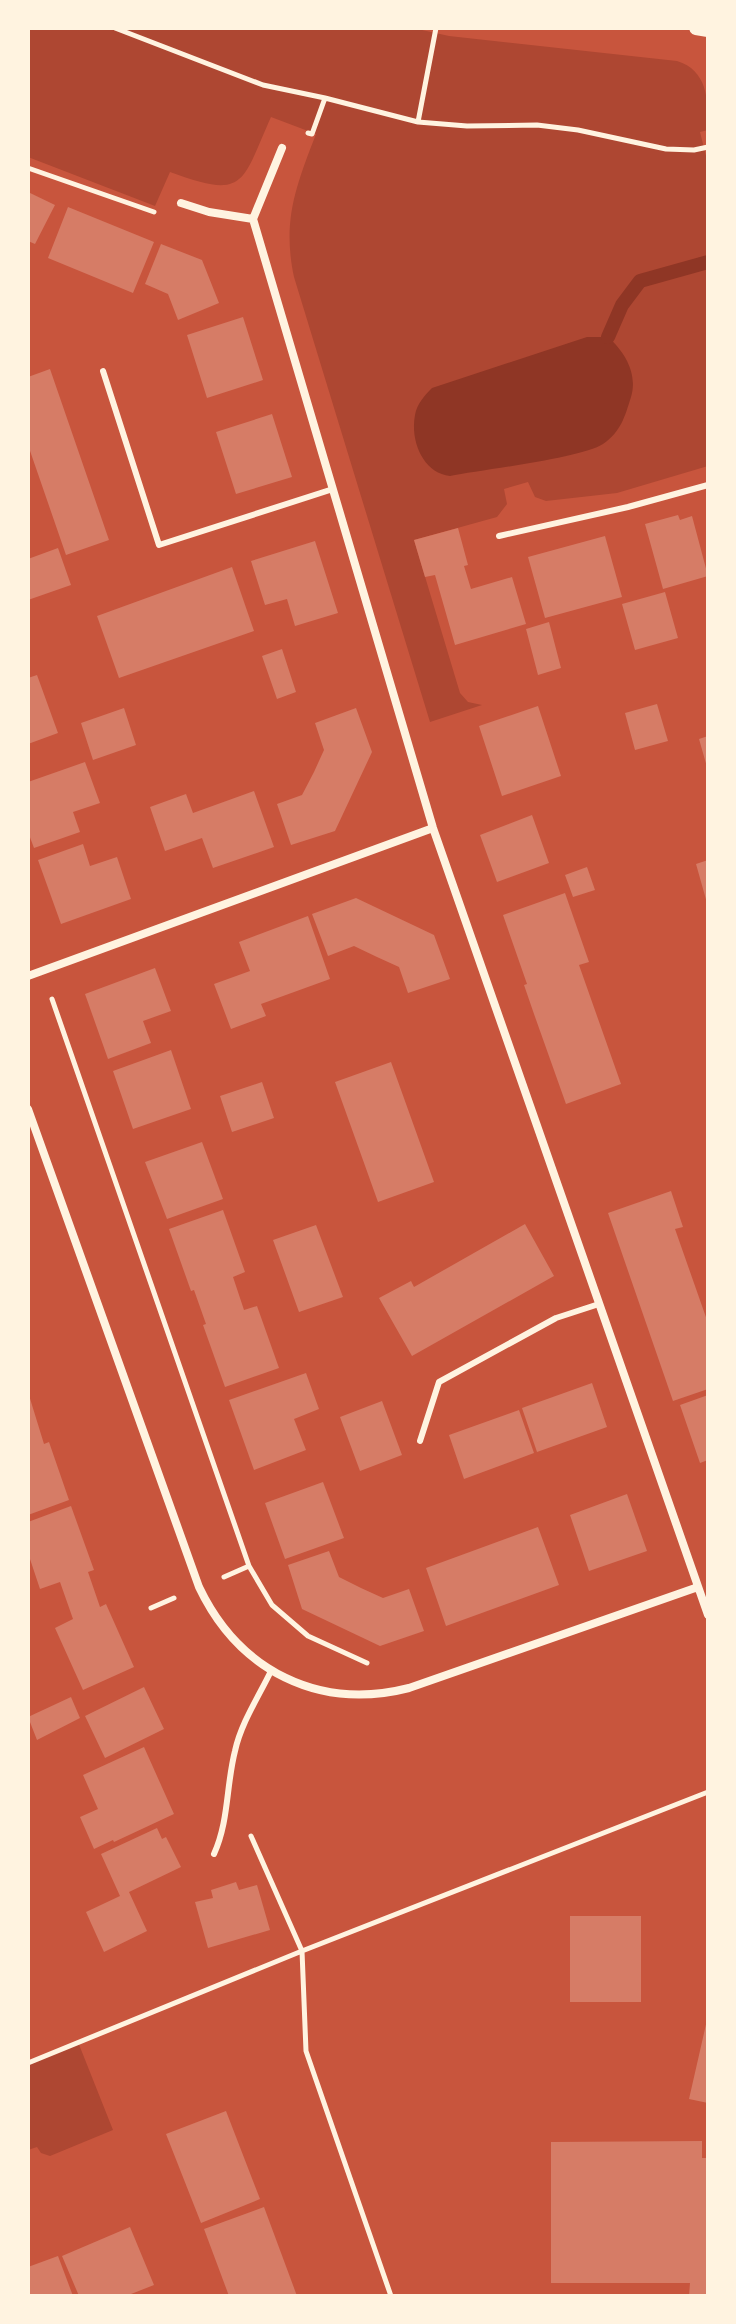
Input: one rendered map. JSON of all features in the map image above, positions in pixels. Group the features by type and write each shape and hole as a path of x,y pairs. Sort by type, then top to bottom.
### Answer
{"street":[{"path":"696,28 708,30"},
{"path":"282,148 253,219 433,828 708,1615"},
{"path":"181,203 209,212 253,219"},
{"path":"28,976 433,828"},
{"path":"28,1109 199,1587 219,1625 256,1661 271,1671 320,1690 349,1695 382,1695 698,1587"}],"lane":[{"path":"103,371 159,545 333,489"},
{"path":"499,536 628,507 708,485"},
{"path":"420,1441 439,1382 556,1318 599,1304"},
{"path":"214,1854 227,1822 231,1768 240,1733 271,1671"}],"path":[{"path":"115,28 263,85 418,122 455,126 537,125 578,130 666,149 708,147"},
{"path":"418,122 436,28"},
{"path":"282,148 291,126 312,134 325,98"},
{"path":"28,168 153,214 161,194 181,203"},
{"path":"42,971 249,1566 272,1605 308,1636 376,1667 382,1695"},
{"path":"28,2063 302,1951 708,1792"},
{"path":"251,1835 302,1951 306,2051 391,2296"}],"shaded area":[{"path":"28,28 413,28 449,36 677,61 688,66 701,80 707,98 708,119 708,130 700,132 708,164 708,466 617,493 546,501 535,497 528,482 504,489 507,504 497,517 414,540 460,693 468,702 482,705 430,722 294,277 290,221 302,170 316,134 271,117 253,158 238,180 227,185 214,185 170,172 155,206 28,157"},
{"path":"587,337 608,337 625,357 633,380 627,411 618,429 603,444 575,454 450,476 432,469 420,454 415,435 415,415 417,407 432,388"},
{"path":"78,2042 113,2130 50,2156 41,2153 37,2147 28,2150 28,2063"}],"building":[{"path":"28,192 55,205 35,244 28,241"},
{"path":"68,207 154,242 133,293 48,258"},
{"path":"161,244 202,260 219,303 178,320 168,294 145,284"},
{"path":"243,317 263,380 207,398 187,335"},
{"path":"50,369 109,540 66,555 28,445 28,377"},
{"path":"272,414 292,477 236,494 216,432"},
{"path":"678,515 680,520 692,516 708,576 663,589 645,524"},
{"path":"458,528 471,589 512,577 526,624 455,645 435,575 425,577 414,540"},
{"path":"605,536 622,597 545,618 528,557"},
{"path":"315,541 338,613 295,626 287,599 265,605 251,561"},
{"path":"58,548 71,585 28,600 28,559"},
{"path":"232,567 254,631 119,678 97,616"},
{"path":"665,592 678,638 635,650 622,604"},
{"path":"549,622 561,668 538,675 526,629"},
{"path":"282,649 296,692 277,699 262,656"},
{"path":"37,675 58,733 28,744 28,678"},
{"path":"657,704 668,741 635,750 625,713"},
{"path":"538,706 561,776 502,796 479,726"},
{"path":"124,708 136,745 93,760 81,723"},
{"path":"356,708 372,752 335,831 291,845 277,804 302,795 314,772 324,750 315,723"},
{"path":"708,736 708,767 707,767 699,739"},
{"path":"85,762 100,803 73,812 80,832 34,848 28,832 28,782"},
{"path":"254,791 274,847 213,868 202,838 165,851 150,807 186,794 193,813"},
{"path":"532,815 549,863 497,882 480,835"},
{"path":"83,844 90,866 117,857 131,899 61,924 38,860"},
{"path":"708,860 708,902 707,903 696,864"},
{"path":"587,867 595,890 573,897 565,875"},
{"path":"565,893 589,962 579,965 621,1084 566,1104 503,915"},
{"path":"356,898 434,935 450,979 408,993 399,967 354,946 328,956 312,914"},
{"path":"308,916 330,979 261,1004 266,1016 231,1029 214,984 250,971 239,942"},
{"path":"155,968 171,1011 143,1021 151,1043 108,1059 85,994"},
{"path":"171,1050 191,1109 133,1129 113,1071"},
{"path":"391,1062 434,1182 378,1202 335,1082"},
{"path":"262,1082 274,1118 232,1132 220,1096"},
{"path":"202,1142 223,1199 167,1219 145,1162"},
{"path":"671,1191 683,1227 675,1229 708,1323 708,1389 673,1401 608,1213"},
{"path":"223,1210 245,1272 233,1277 244,1310 257,1306 279,1368 225,1387 194,1290 191,1291 169,1229"},
{"path":"525,1224 554,1276 412,1356 379,1298 411,1281 414,1287"},
{"path":"316,1225 343,1297 299,1312 273,1240"},
{"path":"306,1373 319,1409 294,1419 306,1450 254,1470 229,1400"},
{"path":"592,1383 607,1427 537,1452 522,1408"},
{"path":"28,1392 44,1444 49,1442 69,1500 28,1515"},
{"path":"708,1395 708,1460 700,1463 680,1405"},
{"path":"382,1401 402,1455 360,1471 340,1417"},
{"path":"519,1410 534,1453 464,1479 449,1435"},
{"path":"323,1482 344,1538 285,1559 265,1503"},
{"path":"627,1494 647,1551 589,1571 570,1515"},
{"path":"71,1506 94,1570 88,1572 100,1607 106,1604 134,1667 83,1690 55,1628 73,1619 60,1582 40,1589 28,1553 28,1522"},
{"path":"538,1527 559,1585 446,1626 426,1568"},
{"path":"329,1551 339,1577 361,1588 383,1598 409,1589 424,1631 380,1646 302,1609 288,1565"},
{"path":"144,1687 164,1729 105,1758 85,1716"},
{"path":"71,1697 80,1718 37,1740 28,1717"},
{"path":"144,1747 174,1814 94,1849 80,1817 98,1809 83,1775"},
{"path":"157,1828 162,1839 166,1837 181,1867 129,1892 147,1931 104,1952 86,1912 120,1896 101,1854"},
{"path":"236,1882 239,1890 257,1885 270,1930 208,1948 195,1902 213,1898 211,1890"},
{"path":"570,1916 641,1916 641,2002 570,2002"},
{"path":"708,2020 708,2103 689,2099"},
{"path":"226,2111 260,2199 201,2223 166,2134"},
{"path":"702,2141 702,2158 708,2158 708,2296 689,2296 690,2283 551,2283 551,2142"},
{"path":"264,2207 297,2296 229,2296 204,2229"},
{"path":"130,2227 154,2285 126,2296 79,2296 62,2256"},
{"path":"58,2256 73,2296 28,2296 28,2267"}],"waterway":[{"path":"608,337 622,305 640,281 708,262"}]}
